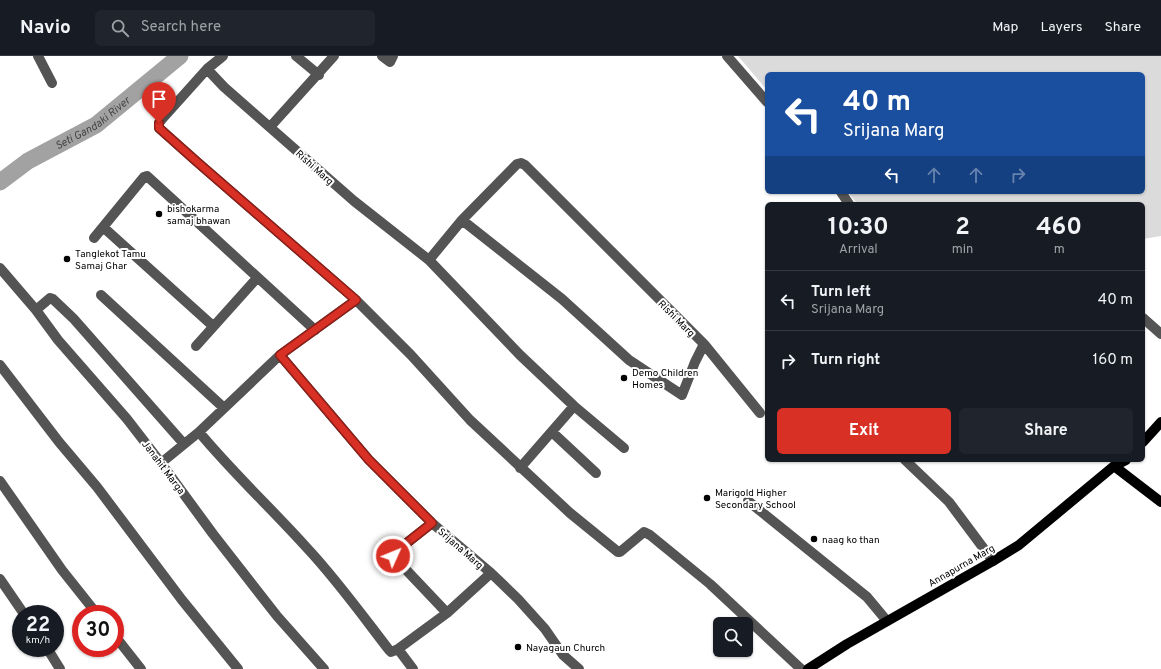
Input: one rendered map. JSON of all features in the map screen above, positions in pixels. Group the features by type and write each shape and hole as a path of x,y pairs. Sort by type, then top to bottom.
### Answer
{"main road":[{"path":"1145,440 1161,422"},
{"path":"1112,463 1161,502"},
{"name":"Annapurna Marg","path":"808,669 887,621 993,562 1019,545 1112,463"}],"street":[{"path":"38,56 52,83"},
{"path":"223,56 207,69 163,118 158,126 159,128 356,300 411,355 470,420 570,513 618,552 620,552 644,532 650,535 710,584 801,669"},
{"path":"296,56 319,74"},
{"path":"270,127 334,56"},
{"path":"727,56 765,100"},
{"name":"Rishi Marg","path":"207,69 224,87 354,201 429,260 520,355 574,406 624,448"},
{"name":"Rishi Marg","path":"429,260 462,220 517,164 520,163 525,165 704,344 682,395 629,360 562,299 462,220"},
{"path":"94,238 144,176 147,176 315,330"},
{"path":"103,227 213,326"},
{"name":"Janahit Marga","path":"0,268 36,310 58,340 126,419 277,616 324,669"},
{"path":"196,346 257,278"},
{"path":"102,295 224,408"},
{"path":"36,310 50,298 53,299 72,318 184,444"},
{"path":"161,463 199,432 280,355 356,300"},
{"path":"1145,320 1161,334"},
{"path":"704,344 760,413"},
{"name":"Srijana Marg","path":"280,355 369,460 432,523 491,573 518,599 545,629 563,655 579,669"},
{"path":"0,365 59,442 97,487 182,600 238,669"},
{"path":"520,468 574,406"},
{"path":"199,432 214,450 308,548 391,652 398,649 447,614 491,573"},
{"path":"552,432 596,472"},
{"path":"906,462 949,502 993,562"},
{"path":"0,481 62,570 90,605"},
{"path":"748,501 867,597 887,621"},
{"path":"432,523 394,553 393,556 447,614"},
{"path":"0,579 18,605"},
{"path":"124,647 141,669"},
{"path":"398,649 413,669"},
{"path":"53,657 60,669"}],"shaded area":[{"path":"738,56 1161,56 1161,236 1145,239 1145,202 856,202 850,194 1145,194 1145,72 765,72 765,88"}],"waterway":[{"name":"Seti Gandaki River","path":"0,182 28,161 96,125 180,56"}],"place":[{"name":"bishokarma samaj bhawan","path":"159,214"},
{"name":"Tanglekot Tamu Samaj Ghar","path":"67,259"},
{"name":"Demo Children Homes","path":"624,378"},
{"name":"Marigold Higher Secondary School","path":"707,498"},
{"name":"naag ko than","path":"814,539"},
{"name":"Nayagaun Church","path":"518,647"}],"route":[{"path":"159,123 159,128 356,300 280,355 369,460 432,523 394,553 393,556"}]}
